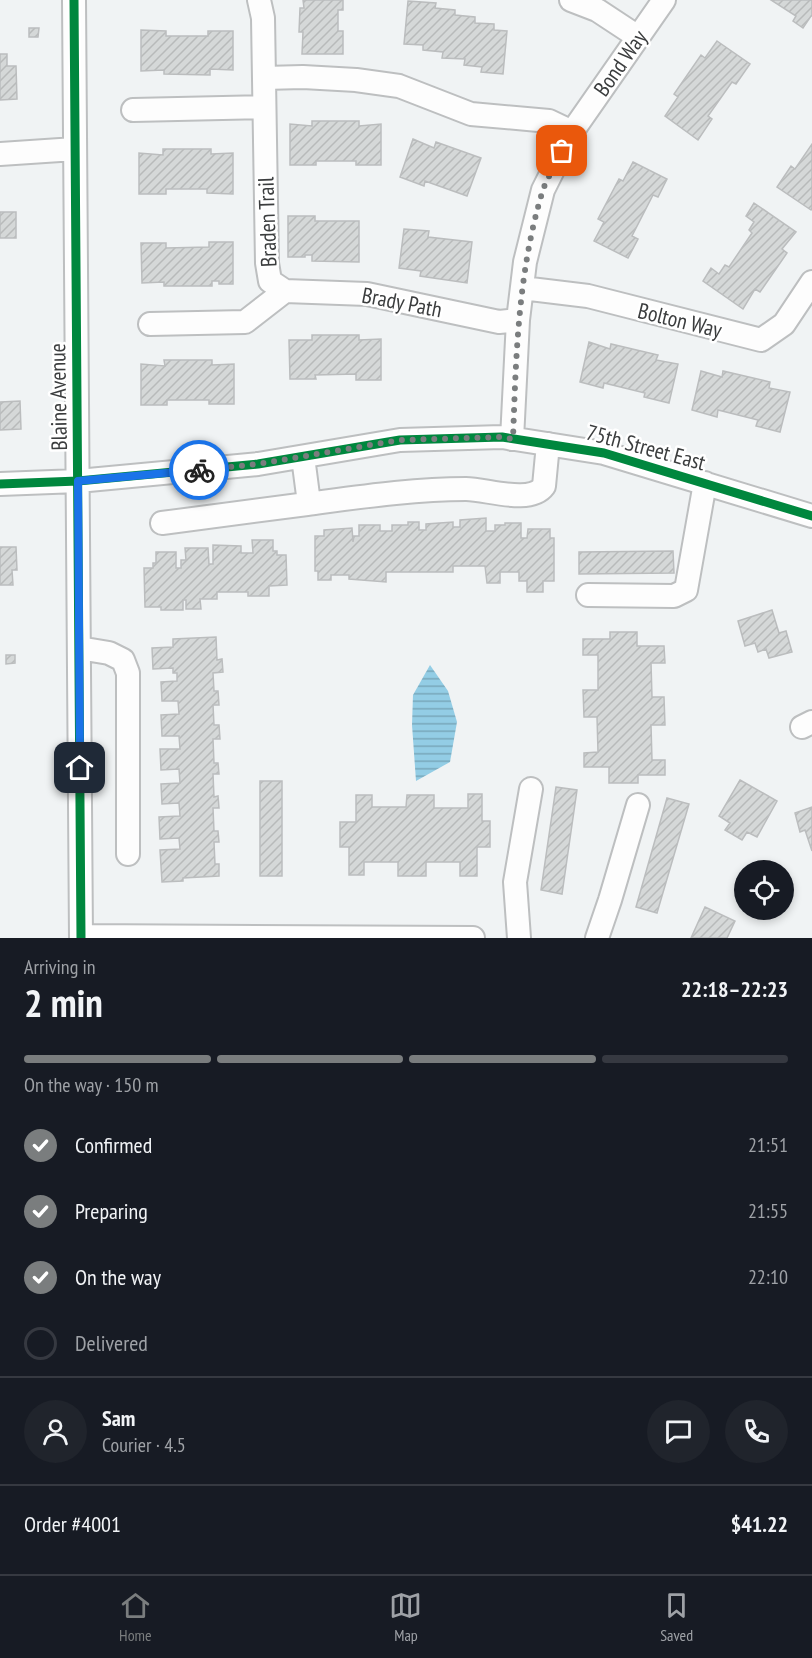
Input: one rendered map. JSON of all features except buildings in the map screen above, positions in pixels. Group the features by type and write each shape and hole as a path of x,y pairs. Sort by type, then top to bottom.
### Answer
{"street":[{"name":"Blaine Avenue","path":"74,0 81,937"},
{"name":"Braden Trail","path":"150,324 245,322 285,291 270,281 267,263 263,18 260,0"},
{"path":"572,0 597,10 638,37"},
{"name":"Bond Way","path":"513,439 518,320 525,262 543,190 572,132 664,0"},
{"path":"264,78 303,77 356,80 399,86 471,114 549,121 572,132"},
{"path":"133,110 264,107"},
{"path":"0,154 75,149"},
{"name":"Bolton Way","path":"522,288 588,296 761,339 784,324 812,282"},
{"name":"Brady Path","path":"285,291 367,294 500,322 518,320"},
{"name":"75th Street East","path":"0,484 78,481 258,464 400,440 502,437 604,453 812,516"},
{"path":"162,523 309,503 428,491 468,489 531,495 544,486 548,444"},
{"path":"303,457 309,503"},
{"path":"588,595 674,596 686,590 705,483"},
{"path":"79,648 110,653 123,660 128,673 128,854"},
{"path":"519,938 515,882 531,789"},
{"path":"597,938 638,805"},
{"path":"81,937 473,938"}],"water":[{"path":"430,665 448,691 457,722 450,762 416,781 412,725 413,695"}],"cycle path":[{"path":"74,0 81,938"},
{"path":"0,484 78,481 258,464 400,440 502,437 604,453 812,516"}],"way so far":[{"path":"199,470 258,464 400,440 502,437 513,439 517,326 525,262 543,190 562,151"}],"route":[{"path":"80,768 78,481 199,470"}]}
